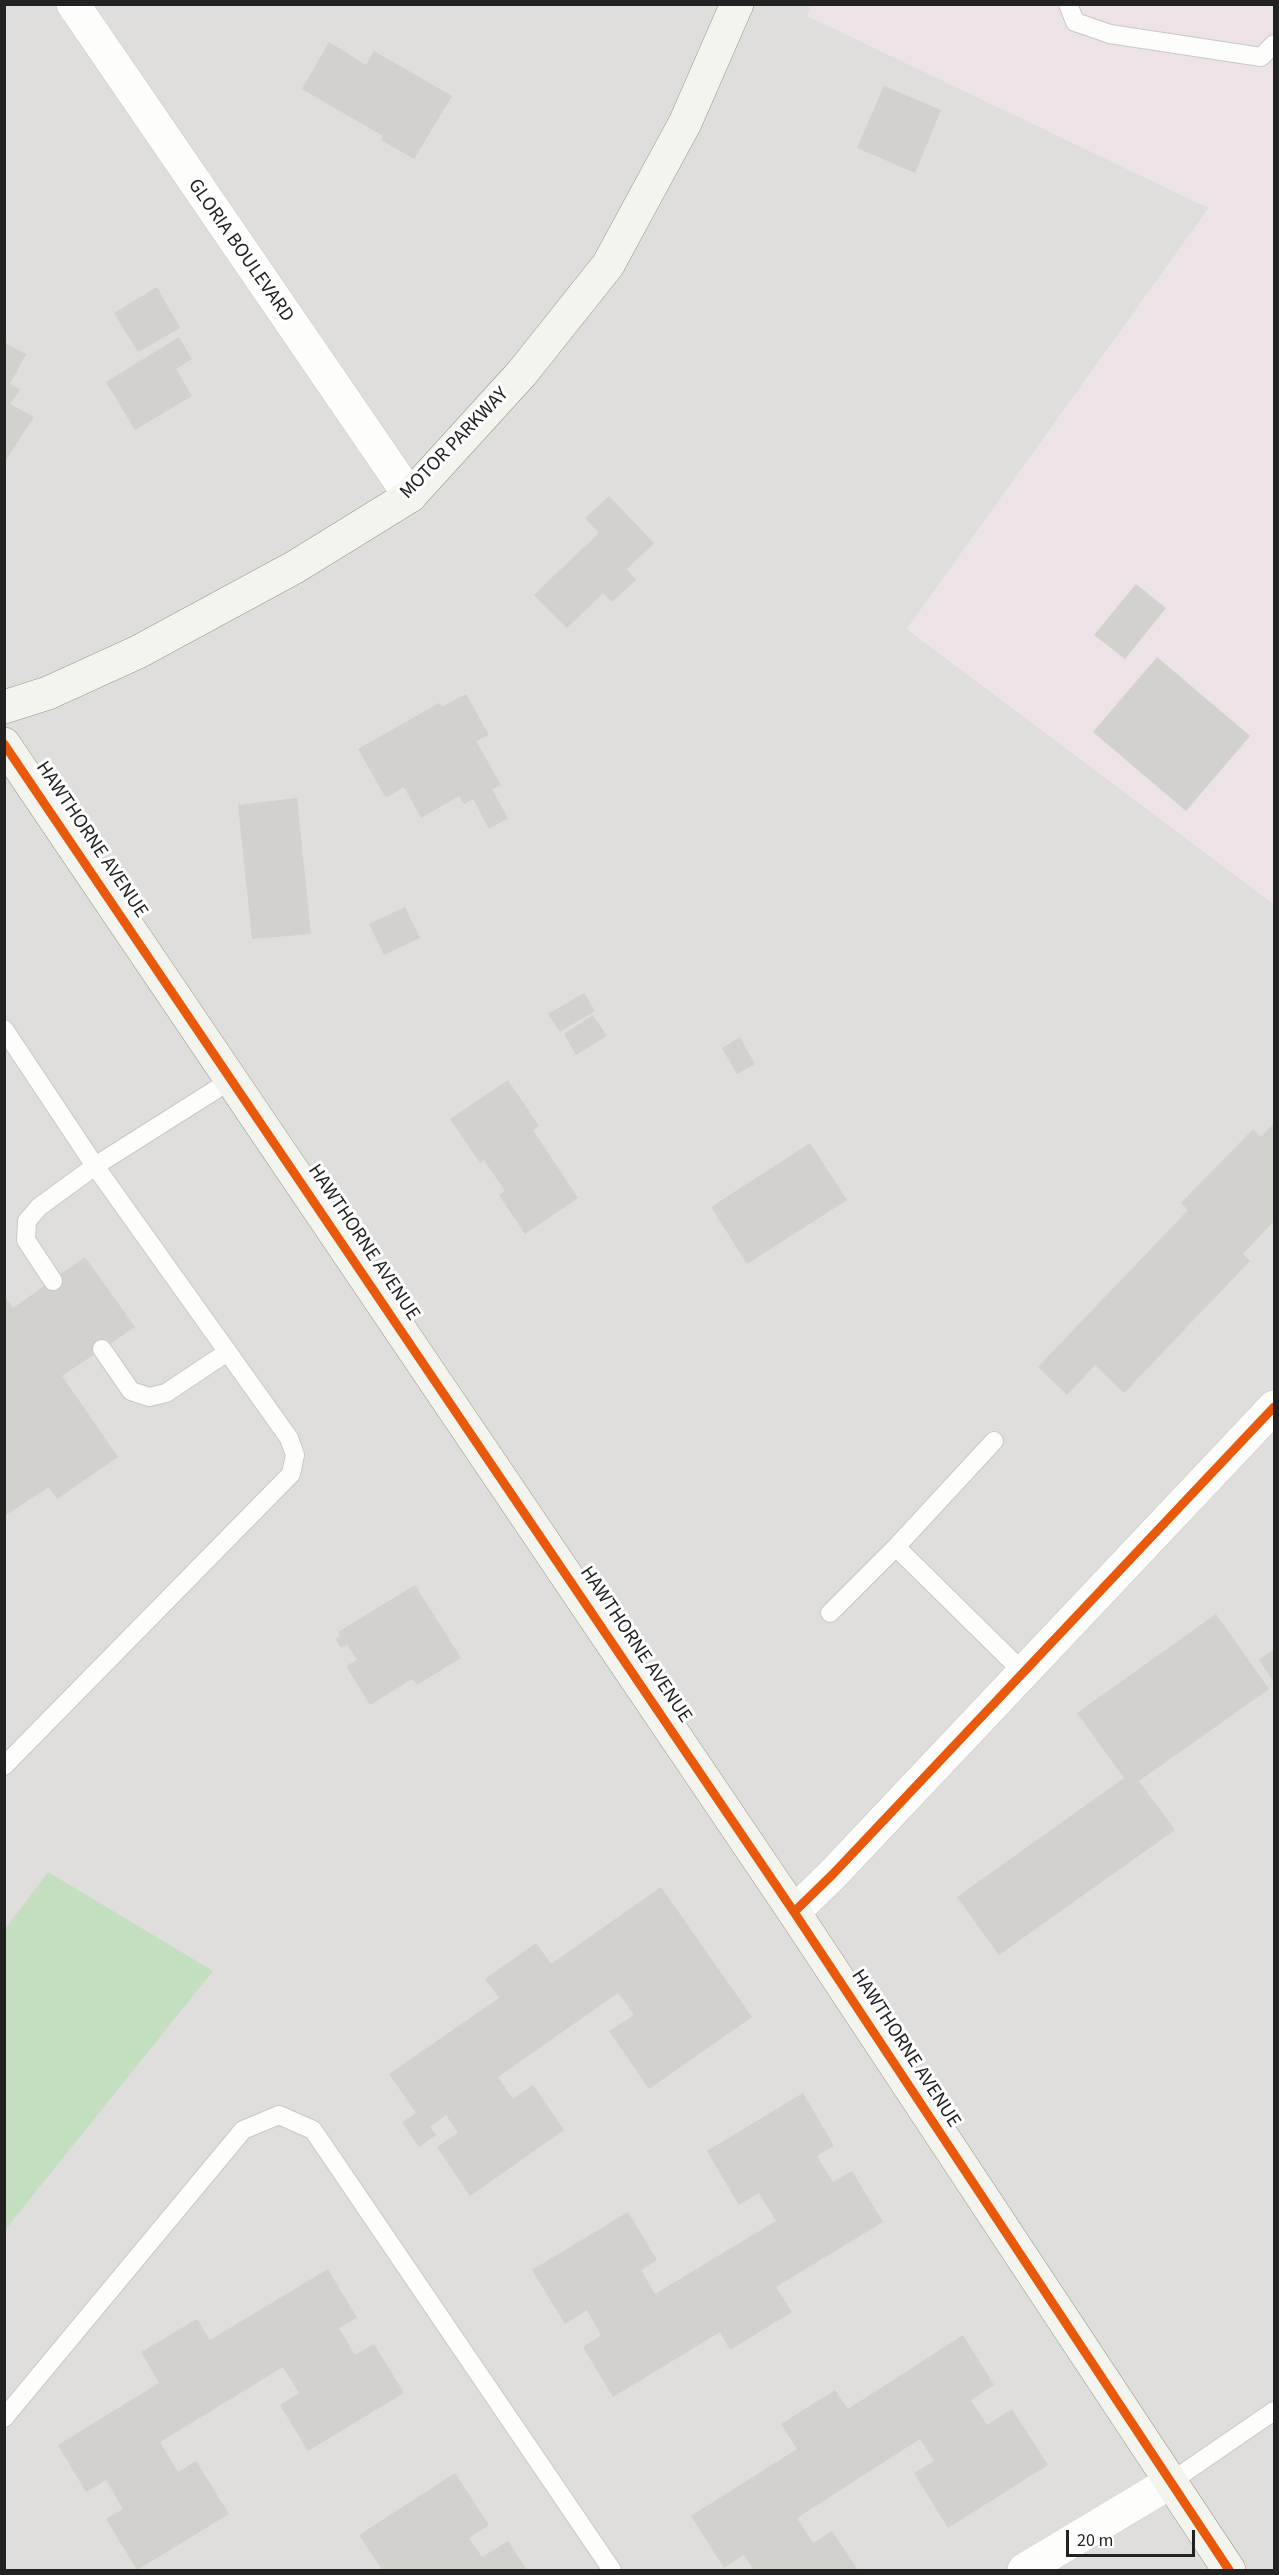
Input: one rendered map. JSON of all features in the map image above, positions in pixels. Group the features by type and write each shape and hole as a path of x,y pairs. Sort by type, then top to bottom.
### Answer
{"street":[{"name":"GLORIA BOULEVARD","path":"73,4 410,495"},
{"name":"MOTOR PARKWAY","path":"4,708 48,693 148,647 286,573 410,495 522,373 608,265 685,123 736,4"},
{"name":"HAWTHORNE AVENUE","path":"4,744 794,1912 1229,2571"},
{"path":"794,1912 833,1874 1275,1407"},
{"path":"1024,2571 1169,2483"}],"lane":[{"path":"1068,4 1075,22 1110,34 1261,57 1275,44"},
{"path":"4,1029 95,1166 226,1353 289,1438 295,1455 291,1474 4,1766"},
{"path":"52,1281 26,1240 27,1221 39,1207 95,1166 231,1080"},
{"path":"102,1349 131,1391 149,1397 166,1393 226,1353"},
{"path":"830,1613 896,1547 994,1441"},
{"path":"896,1547 1023,1672"},
{"path":"4,2418 243,2130 279,2115 313,2130 612,2571"},
{"path":"1169,2483 1275,2410"}],"shaded area":[{"path":"810,4 1274,5 1274,904 907,629 1209,208 808,16"},
{"path":"5,5 810,5 808,16 1209,208 907,629 1274,904 1274,2570 5,2570"}],"green space":[{"path":"48,1872 213,1971 5,2230 5,1929"}],"building":[{"path":"329,42 366,65 374,51 452,96 414,159 381,140 383,136 302,89"},
{"path":"884,86 941,110 915,173 857,148"},
{"path":"157,287 180,328 138,352 114,313"},
{"path":"179,337 192,359 176,369 192,396 135,430 106,382"},
{"path":"4,342 26,354 10,384 20,390 10,404 34,417 4,463"},
{"path":"609,496 654,543 627,569 636,580 612,602 603,593 567,628 534,595 599,533 585,518"},
{"path":"1136,584 1166,608 1125,659 1094,635"},
{"path":"1157,657 1250,736 1186,811 1093,732"},
{"path":"466,694 489,735 476,741 501,785 492,789 508,818 489,829 473,799 464,804 459,796 421,818 404,787 386,798 358,749 439,703 442,707"},
{"path":"297,798 311,934 252,939 238,805"},
{"path":"405,907 420,938 384,955 369,924"},
{"path":"584,993 595,1011 560,1032 548,1014"},
{"path":"593,1015 607,1036 576,1055 564,1034"},
{"path":"740,1037 755,1064 737,1074 722,1048"},
{"path":"508,1080 539,1126 533,1130 578,1198 525,1234 499,1195 505,1191 484,1160 480,1163 450,1119"},
{"path":"1274,1123 1274,1221 1243,1254 1250,1261 1124,1393 1095,1365 1067,1395 1038,1367 1188,1210 1181,1203 1253,1129 1261,1137"},
{"path":"810,1143 847,1200 747,1264 711,1207"},
{"path":"85,1257 135,1327 62,1376 118,1457 57,1499 49,1487 4,1516 4,1295 13,1308"},
{"path":"415,1585 461,1658 417,1685 412,1679 370,1705 346,1666 357,1660 347,1644 341,1648 335,1639 340,1636 338,1632"},
{"path":"1216,1614 1269,1689 1139,1781 1175,1830 999,1955 957,1897 1124,1778 1077,1713"},
{"path":"1274,1649 1274,1682 1259,1660"},
{"path":"661,1887 752,2017 649,2089 609,2031 634,2015 618,1993 498,2077 513,2099 533,2085 564,2130 470,2196 437,2147 458,2133 446,2115 430,2127 436,2135 419,2147 402,2122 416,2113 389,2074 499,1998 485,1979 536,1943 551,1964"},
{"path":"803,2093 834,2146 817,2156 833,2182 852,2171 883,2222 776,2287 792,2312 730,2350 720,2332 613,2397 583,2347 601,2335 587,2310 565,2324 532,2270 628,2212 657,2260 641,2270 655,2294 776,2221 759,2193 739,2205 707,2151"},
{"path":"328,2269 357,2318 339,2328 355,2355 374,2344 404,2393 308,2451 280,2405 299,2393 283,2367 160,2442 178,2472 196,2461 229,2514 137,2570 106,2519 123,2509 106,2480 86,2492 58,2445 159,2383 141,2352 197,2319 210,2340"},
{"path":"963,2335 994,2385 971,2400 987,2425 1012,2409 1048,2465 948,2528 914,2473 934,2461 920,2439 797,2518 813,2543 832,2531 858,2570 754,2570 744,2555 724,2568 691,2516 797,2449 781,2424 835,2390 848,2409"},
{"path":"455,2473 489,2525 469,2538 482,2557 508,2541 527,2570 382,2570 359,2535"}],"cycle path":[{"path":"4,744 794,1912 1229,2570"},
{"path":"794,1912 833,1874 1274,1407"}]}
